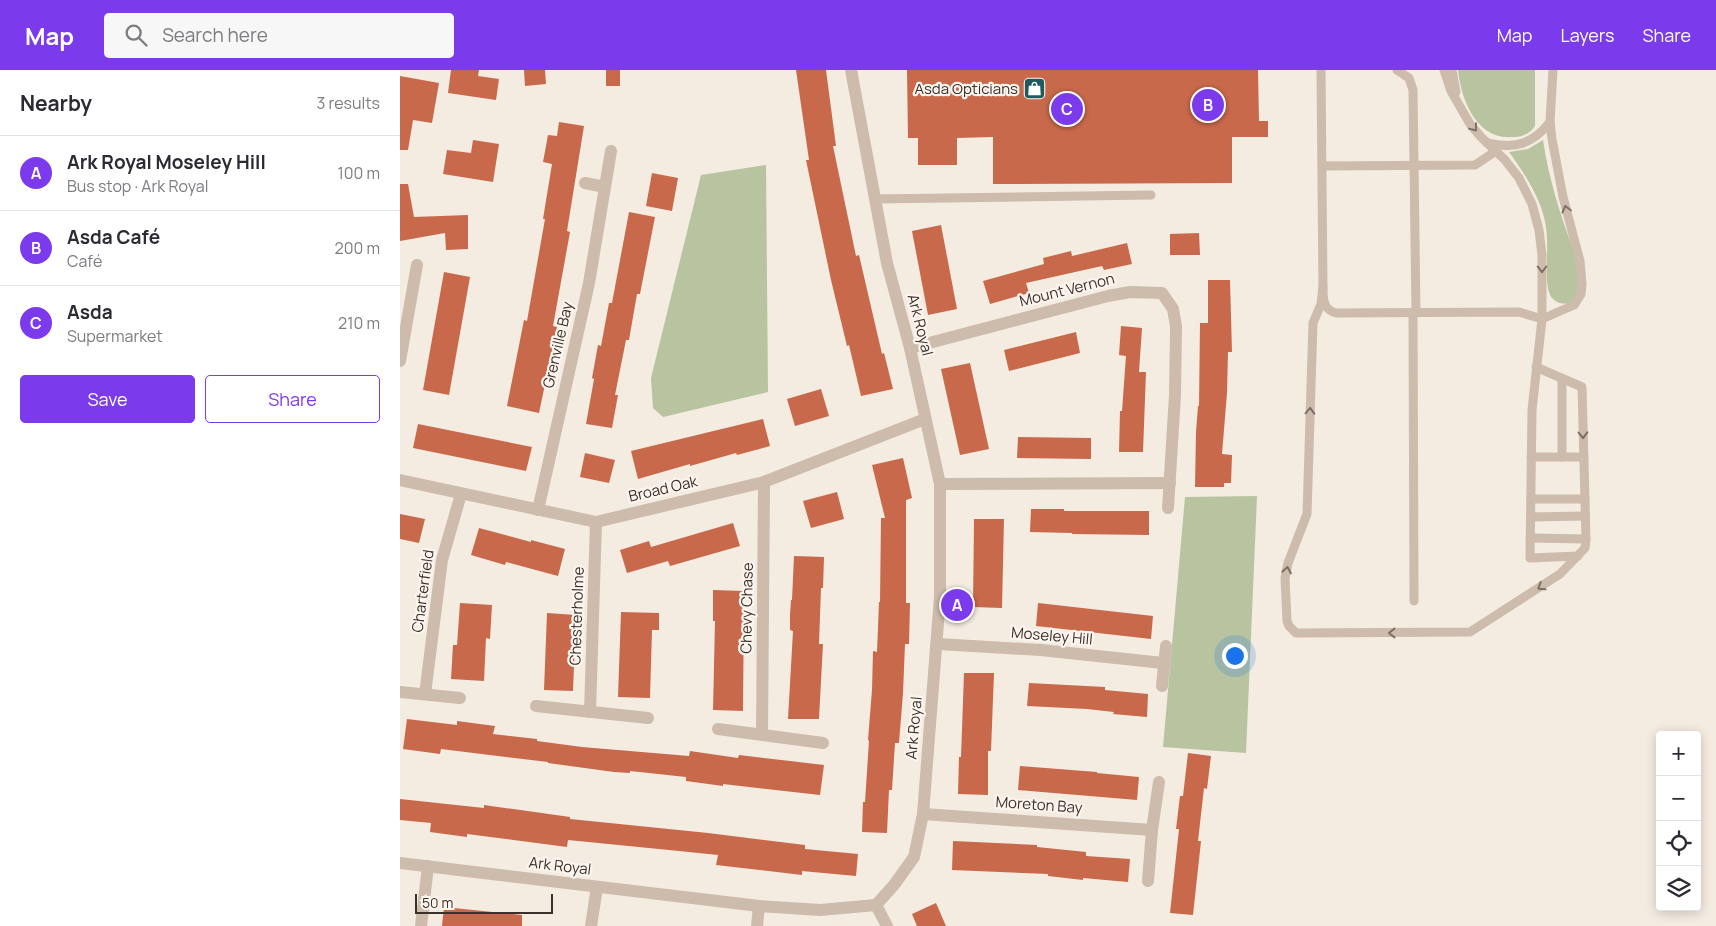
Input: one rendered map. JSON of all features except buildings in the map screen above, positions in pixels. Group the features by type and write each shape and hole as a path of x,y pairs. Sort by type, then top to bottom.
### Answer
{"street":[{"name":"Ark Royal","path":"400,863 759,906 820,910 876,905 894,885 914,857 923,814 938,644 940,484 910,348 887,263 851,70"},
{"name":"Grenville Bay","path":"538,510 589,283 611,151"},
{"path":"585,182 605,186"},
{"path":"400,362 417,265"},
{"path":"400,284 413,287"},
{"name":"Mount Vernon","path":"910,348 1108,296 1130,292 1162,293 1173,309 1176,326 1175,395 1168,508"},
{"name":"Broad Oak","path":"400,480 596,522 764,482 925,419"},
{"name":"Chevy Chase","path":"762,734 764,482"},
{"path":"940,484 1170,483"},
{"name":"Charterfield","path":"425,694 442,560 461,494"},
{"name":"Chesterholme","path":"590,712 596,522"},
{"name":"Moseley Hill","path":"938,644 1041,650 1163,663"},
{"path":"1162,686 1166,646"},
{"path":"400,692 460,698"},
{"path":"536,706 648,718"},
{"path":"718,729 824,743"},
{"path":"1148,881 1152,830 1159,782"},
{"name":"Moreton Bay","path":"923,814 1152,830"},
{"path":"421,926 428,866"},
{"path":"592,926 597,887"},
{"path":"876,905 887,926"},
{"path":"757,926 759,906"}],"lane":[{"path":"1321,70 1323,287 1325,305 1330,311 1336,313 1518,312 1542,319 1574,305 1581,294 1582,284 1580,261 1563,197 1552,145 1550,122 1553,70"},
{"path":"1397,70 1408,78 1412,90 1414,166 1414,600"},
{"path":"1444,70 1447,82 1458,105 1470,124 1486,143 1505,160 1519,178 1528,194 1538,222 1542,255 1542,319 1532,410 1530,558 1578,556"},
{"path":"1452,70 1458,105"},
{"path":"1486,143 1508,147 1521,144 1543,131 1550,122"},
{"path":"1322,166 1475,165 1496,152"},
{"path":"874,199 1151,195"},
{"path":"1323,287 1321,304 1313,323 1307,514 1286,572 1287,621 1292,630 1301,634 1470,632 1560,574 1578,556 1585,543 1582,386 1536,367"},
{"path":"1562,379 1562,457"},
{"path":"1531,457 1584,457"},
{"path":"1531,499 1585,499"},
{"path":"1531,517 1585,516"},
{"path":"1530,538 1585,543"}],"green space":[{"path":"1458,70 1535,70 1535,126 1533,129 1522,136 1500,136 1489,132 1480,125 1467,105"},
{"path":"1543,140 1555,195 1586,283 1570,303 1563,304 1557,302 1549,292 1544,215 1529,182 1509,152 1528,149"},
{"path":"766,165 768,392 663,417 653,408 651,378 701,175"},
{"path":"1257,496 1246,753 1163,747 1185,497"}],"place":[{"name":"Asda Opticians","path":"1034,89"},
{"name":"Asda Café","path":"1208,105"},
{"name":"Asda","path":"1067,109"},
{"name":"Ark Royal Moseley Hill","path":"957,605"}]}
